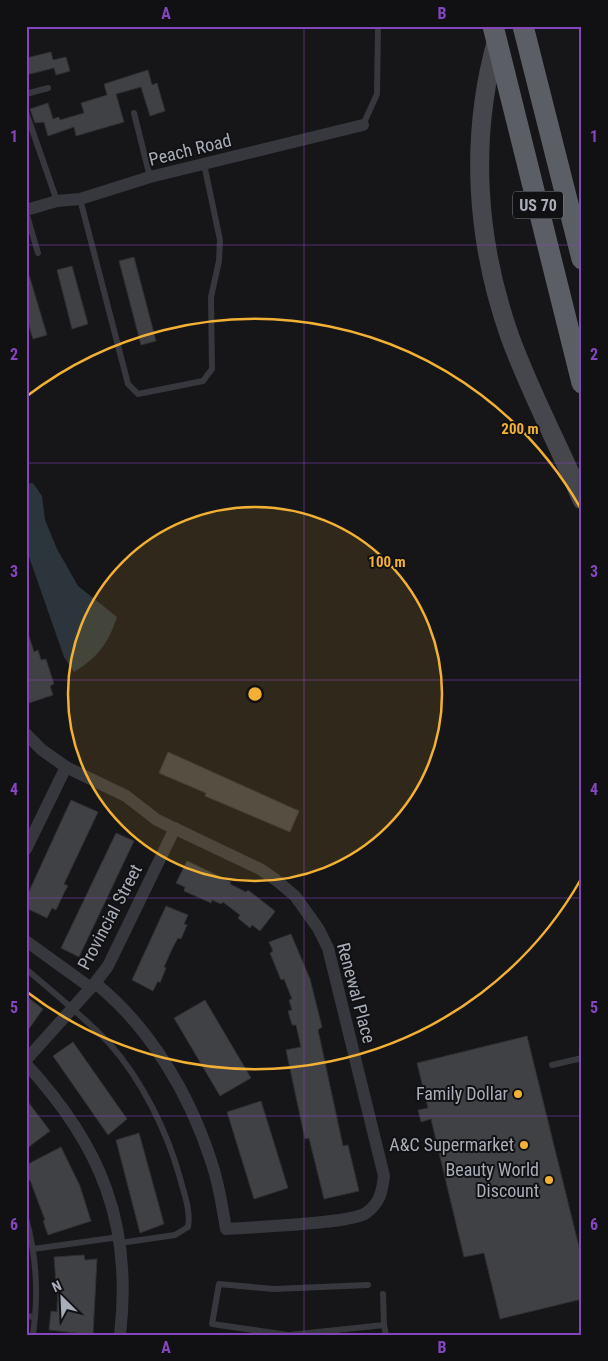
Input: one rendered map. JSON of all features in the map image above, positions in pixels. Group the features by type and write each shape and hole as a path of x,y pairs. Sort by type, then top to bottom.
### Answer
{"highway":[{"name":"US 70","path":"493,26 582,383"},
{"name":"US 70","path":"523,26 582,259"}],"main road":[{"path":"502,26 487,82 482,126 479,183 484,237 501,310 511,339 582,500"}],"street":[{"name":"Peach Road","path":"26,211 57,202 80,199 150,178 364,124"},
{"name":"Renewal Place","path":"26,734 42,750 66,767 126,796 157,820 276,880 295,896 318,928 328,948 384,1176 382,1193 375,1205 355,1218 226,1229 212,1163 192,1112 179,1087 136,1025 112,997 93,986"},
{"path":"26,849 66,767"},
{"name":"Provincial Street","path":"26,1060 73,1009 108,966 175,828"},
{"path":"26,941 93,986"},
{"path":"26,1064 54,1095 83,1137 98,1167 108,1195 119,1240 123,1294 120,1335"}],"lane":[{"path":"364,124 377,94 378,26"},
{"path":"26,94 48,88"},
{"path":"26,112 57,202"},
{"path":"134,113 150,178"},
{"path":"80,199 128,384 138,394 203,381 212,369 210,297 219,261 220,240 204,164"},
{"path":"26,211 38,253"},
{"path":"26,969 73,1009 110,1045 141,1090 157,1117 176,1166 188,1208 188,1227 175,1235 33,1249"},
{"path":"552,1065 582,1058"},
{"path":"26,1218 33,1249 37,1293 33,1335"},
{"path":"368,1285 274,1289 220,1284 212,1324 289,1335 384,1325"},
{"path":"382,1294 386,1335"},
{"path":"26,1316 35,1317"}],"shaded area":[{"path":"33,483 42,496 45,520 57,549 78,586 117,617 110,635 101,649 90,661 74,672 64,657 26,548 26,484"}],"building":[{"path":"51,52 53,60 66,57 70,71 56,75 54,68 26,75 26,58"},
{"path":"148,70 152,85 157,83 165,111 150,116 141,87 116,94 124,122 76,136 74,127 48,136 44,122 35,123 30,109 48,103 53,119 59,117 60,120 84,113 81,103 107,95 104,84"},
{"path":"134,257 156,341 141,345 119,261"},
{"path":"72,266 88,324 72,329 57,270"},
{"path":"26,275 29,275 47,335 33,339 26,316"},
{"path":"26,633 28,633 34,652 38,650 41,660 46,659 54,684 50,686 53,695 26,704"},
{"path":"168,752 299,811 290,832 205,796 206,793 159,773"},
{"path":"71,800 98,812 64,884 68,886 56,910 52,908 47,918 26,908 26,898"},
{"path":"116,833 134,841 79,957 61,948"},
{"path":"187,861 231,882 230,884 246,892 248,890 275,911 274,913 260,931 252,925 250,928 238,918 240,915 223,902 221,904 212,900 211,903 184,891 185,887 176,883"},
{"path":"166,906 188,915 184,924 187,925 181,939 178,938 173,947 164,967 166,968 160,983 158,981 153,991 132,980"},
{"path":"291,934 310,979 322,1027 318,1030 343,1146 348,1145 359,1191 324,1199 309,1138 305,1139 286,1050 301,1047 296,1025 292,1025 288,1011 292,1010 289,1000 292,999 284,979 281,980 270,953 273,951 269,942"},
{"path":"26,996 43,1009 26,1033"},
{"path":"205,1000 251,1078 220,1096 174,1018"},
{"path":"527,1036 582,1259 582,1299 500,1319 484,1253 464,1257 431,1119 421,1122 418,1110 428,1108 417,1063"},
{"path":"73,1042 127,1119 108,1135 53,1056"},
{"path":"26,1099 50,1131 26,1149"},
{"path":"261,1101 288,1188 254,1199 227,1112"},
{"path":"139,1133 164,1224 140,1233 116,1140"},
{"path":"61,1147 80,1186 91,1221 48,1235 43,1221 45,1220 30,1180 26,1182 26,1165"},
{"path":"84,1255 85,1260 97,1259 93,1335 49,1330 51,1311 57,1312 58,1283 56,1283 54,1257"}],"place":[{"name":"Family Dollar","path":"518,1094"},
{"name":"A&C Supermarket","path":"524,1145"},
{"name":"Beauty World Discount","path":"549,1180"}]}
